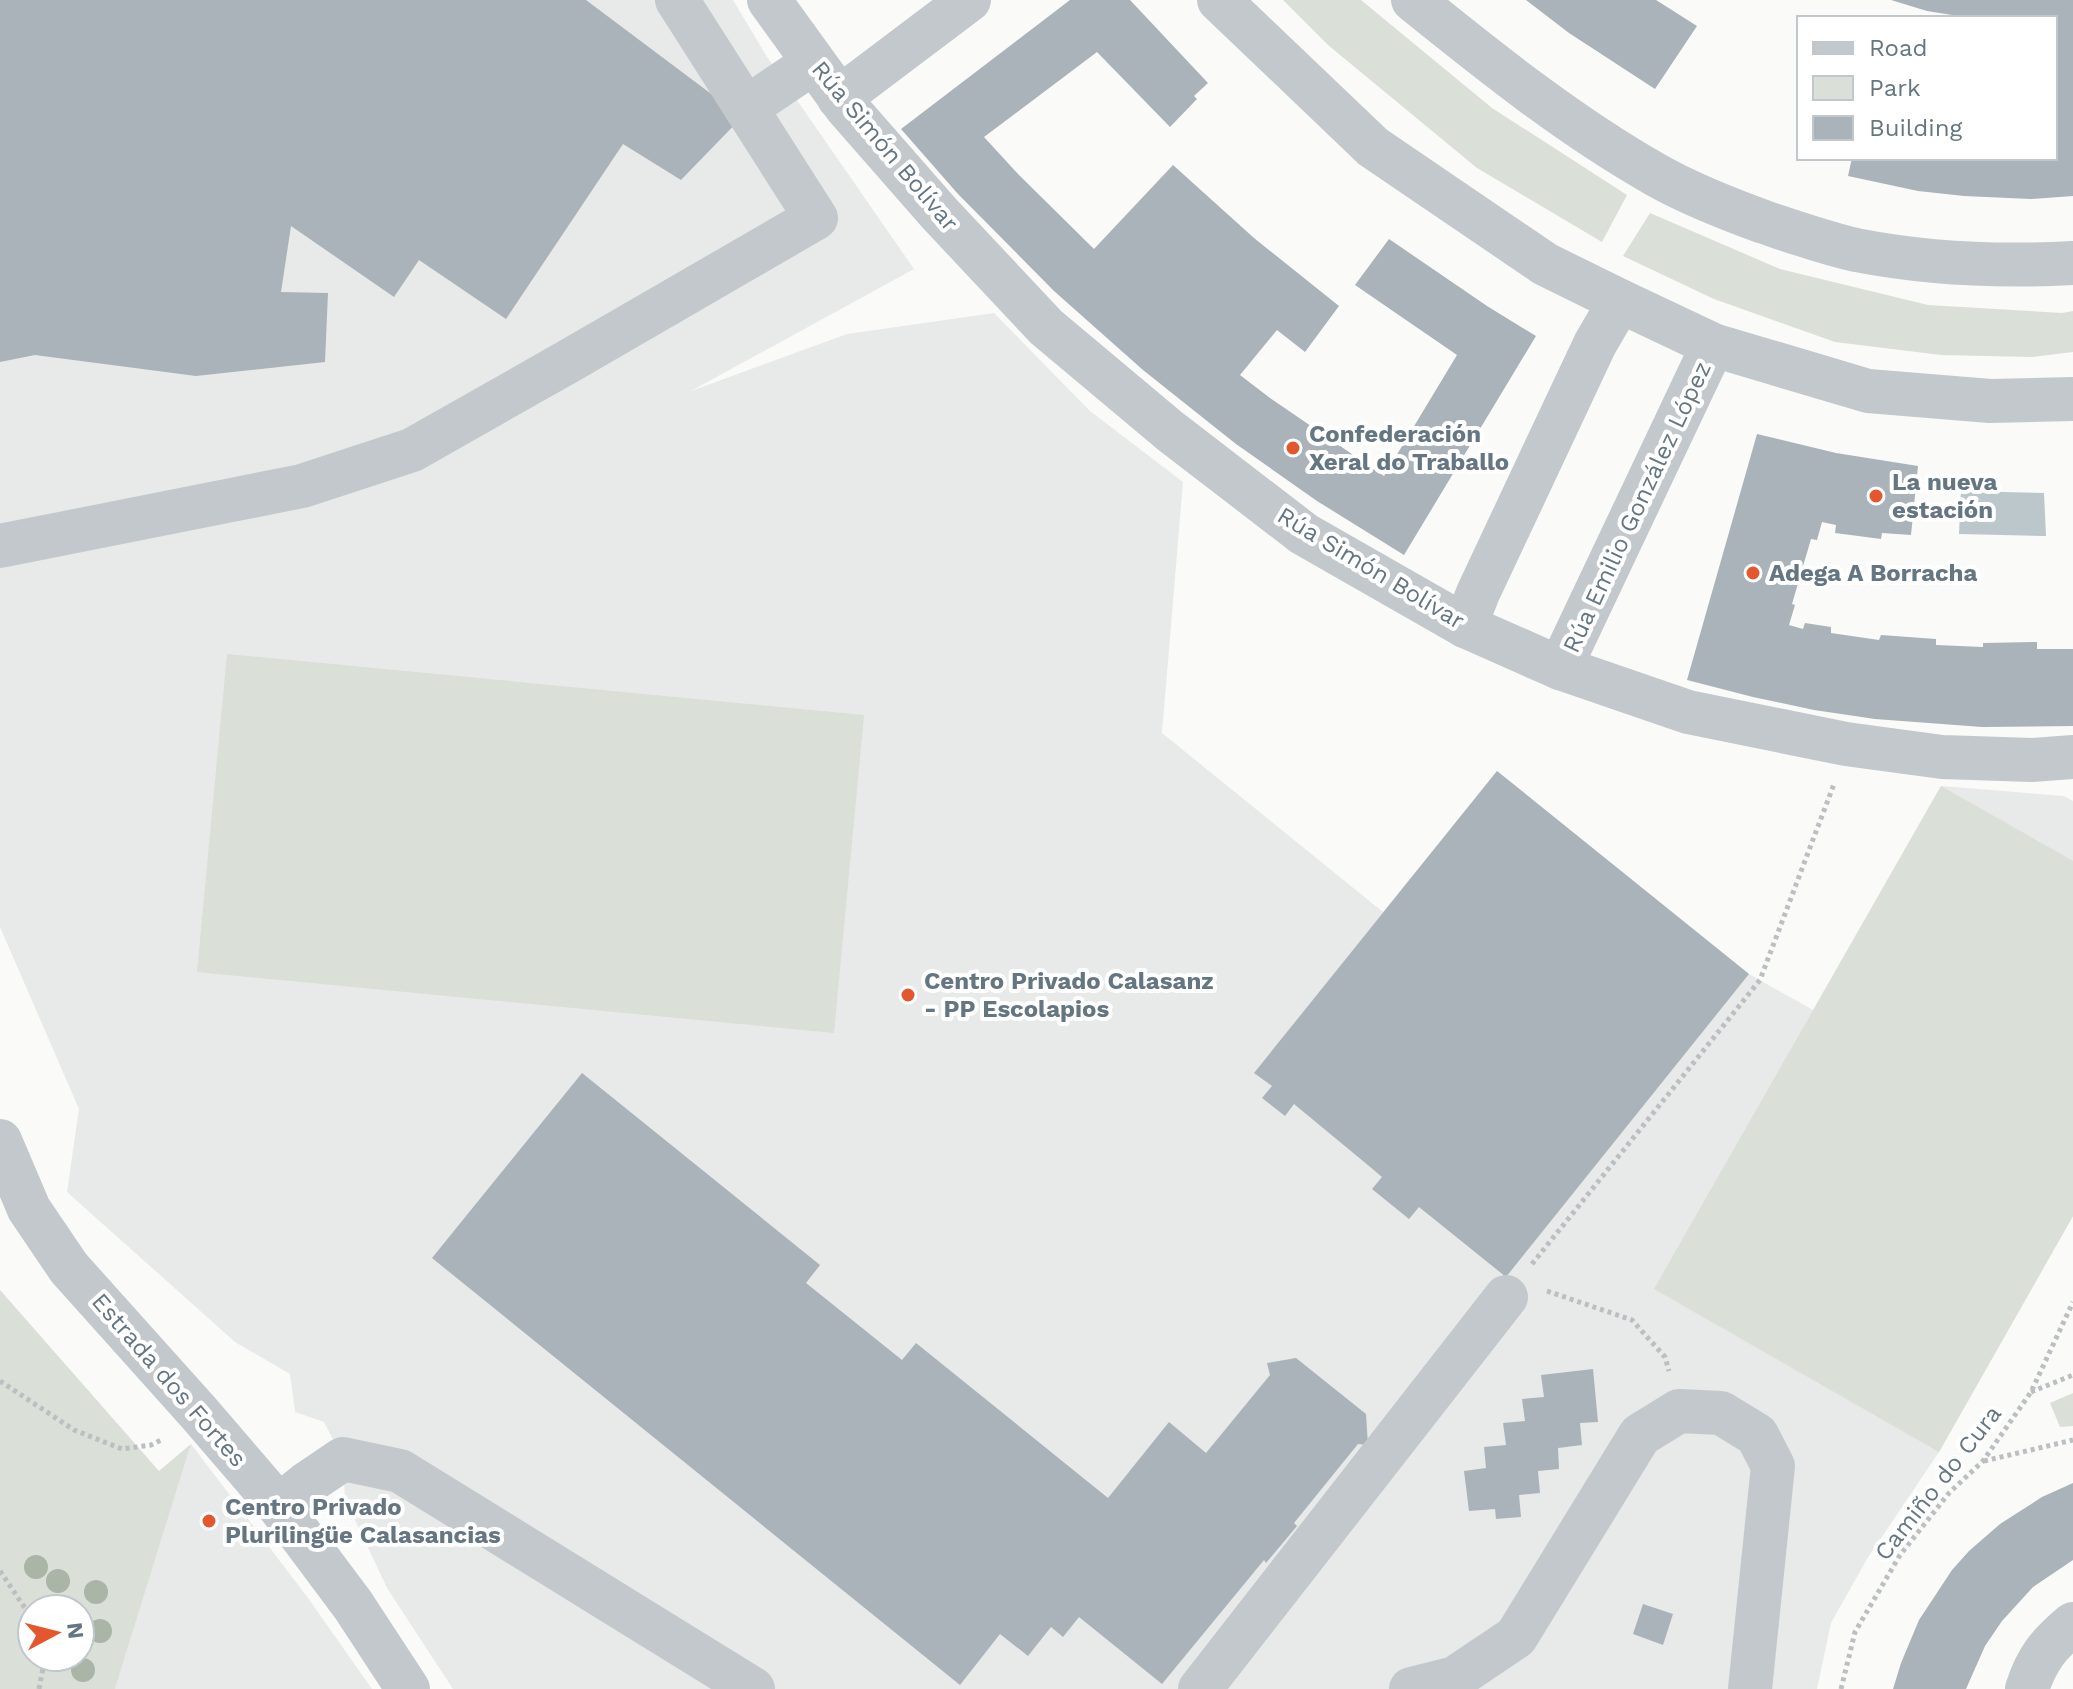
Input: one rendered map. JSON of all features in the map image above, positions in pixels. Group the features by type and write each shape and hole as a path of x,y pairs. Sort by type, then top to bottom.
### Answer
{"street":[{"path":"0,546 302,486 412,450 816,218 677,0"},
{"path":"839,98 969,0"},
{"name":"Rúa Emilio González López","path":"1219,0 1373,147 1545,264 1713,345 1868,391 1990,401 2073,399"},
{"path":"1413,0 1495,66 1583,129 1659,176 1718,206 1855,250 1935,262 2020,266 2073,263"},
{"name":"Rúa Simón Bolívar","path":"780,4 813,63 839,98 939,213 1058,336 1170,431 1304,534 1465,626 1560,668 1688,712 1846,744 1942,757 2032,760 2073,757"},
{"path":"746,108 813,63"},
{"path":"1465,626 1595,344 1620,301"},
{"name":"Rúa Emilio González López","path":"1560,668 1713,345"},
{"name":"Estrada dos Fortes","path":"0,1141 29,1209 69,1268 279,1506 353,1605 408,1689"},
{"path":"1200,1689 1512,1289"},
{"path":"1411,1689 1455,1678 1516,1637 1640,1435 1679,1411 1721,1413 1757,1435 1773,1466 1750,1689"},
{"path":"279,1506 343,1459 400,1471 753,1689"},
{"path":"2027,1689 2032,1672 2051,1642 2073,1624"}],"path":[{"path":"1679,1411 1665,1357 1632,1320 1512,1289 1760,980 1837,775"},
{"name":"Camiño do Cura","path":"1841,1689 1855,1632 1900,1555 1949,1493 1983,1461 2031,1392 2073,1302"},
{"path":"2031,1392 2073,1375"},
{"path":"0,1381 74,1430 122,1449 151,1445 180,1430 199,1413"},
{"path":"1983,1461 2073,1440"},
{"path":"0,1571 16,1595"}],"shaded area":[{"name":"Centro Privado Calasanz - PP Escolapios","path":"0,0 733,0 767,57 914,269 691,391 847,334 994,313 1090,411 1183,482 1162,733 1383,912 1497,771 1749,974 1813,1010 1941,786 2064,796 2073,801 2073,1216 1939,1452 1867,1559 1831,1623 1817,1689 453,1689 387,1588 345,1499 343,1459 324,1422 295,1412 290,1374 235,1342 67,1192 79,1109 0,927"},
{"path":"1961,491 2044,493 2046,536 1959,534"},
{"name":"Centro Privado Plurilingüe Calasancias","path":"191,1444 308,1598 372,1689 115,1689"}],"green space":[{"path":"1283,0 1361,0 1492,108 1627,195 1602,242 1477,168 1328,45"},
{"path":"1650,213 1780,269 1928,305 2062,313 2073,311 2073,352 2032,357 1941,355 1835,342 1714,299 1623,256"},
{"path":"227,654 864,715 834,1033 197,972"},
{"path":"1941,786 2073,861 2073,1216 1939,1452 1654,1289"},
{"path":"0,1290 159,1471 191,1444 115,1689 0,1689"},
{"path":"2073,1393 2073,1426 2060,1427 2050,1403"}],"building":[{"path":"0,0 586,0 742,117 681,180 623,144 506,319 419,260 394,297 291,226 281,292 328,293 325,362 196,376 35,355 0,362"},
{"path":"1070,0 1130,0 1208,83 1170,127 1097,52 984,137 1094,249 1173,165 1254,238 1339,306 1305,352 1277,330 1240,375 1270,398 1384,476 1457,355 1355,285 1389,239 1536,336 1404,555 1317,501 1236,444 1143,370 1054,291 958,194 901,129"},
{"path":"1526,0 1656,0 1697,26 1655,89 1569,33"},
{"path":"1891,0 2073,0 2073,196 2031,199 1964,196 1918,191 1848,176 1852,160 2057,160 2057,16 1958,16"},
{"path":"1757,434 1836,453 1918,466 1911,535 1882,533 1881,539 1835,533 1836,525 1822,522 1817,540 1811,539 1789,625 1803,629 1805,623 1831,627 1831,633 1879,640 1881,635 1936,639 1936,645 1983,647 1983,643 2037,642 2037,649 2073,649 2073,726 1982,727 1875,719 1814,710 1687,680"},
{"path":"1497,771 1749,974 1506,1277 1419,1207 1409,1219 1372,1189 1382,1177 1294,1104 1285,1116 1262,1098 1272,1086 1254,1073"},
{"path":"582,1073 820,1265 806,1283 902,1360 916,1343 1108,1498 1169,1422 1206,1453 1270,1375 1267,1363 1296,1358 1366,1414 1368,1445 1358,1444 1294,1523 1297,1526 1266,1563 1264,1560 1162,1684 1079,1617 1063,1637 1051,1627 1028,1656 1000,1634 960,1685 432,1258"},
{"path":"1593,1369 1598,1422 1580,1423 1582,1445 1558,1448 1559,1469 1538,1471 1540,1493 1519,1495 1521,1517 1496,1519 1495,1509 1469,1511 1464,1471 1486,1468 1484,1447 1506,1445 1503,1423 1525,1421 1522,1399 1544,1397 1541,1375"},
{"path":"2073,1483 2073,1560 2033,1587 2002,1621 1985,1646 1966,1689 1893,1689 1919,1620 1952,1570 2000,1524 2042,1497"},
{"path":"1643,1604 1673,1614 1663,1645 1633,1634"}],"place":[{"name":"Confederación Xeral do Traballo","path":"1293,448"},
{"name":"La nueva estación","path":"1876,496"},
{"name":"Adega A Borracha","path":"1753,573"},
{"name":"Centro Privado Calasanz - PP Escolapios","path":"908,995"},
{"name":"Centro Privado Plurilingüe Calasancias","path":"209,1521"}]}
